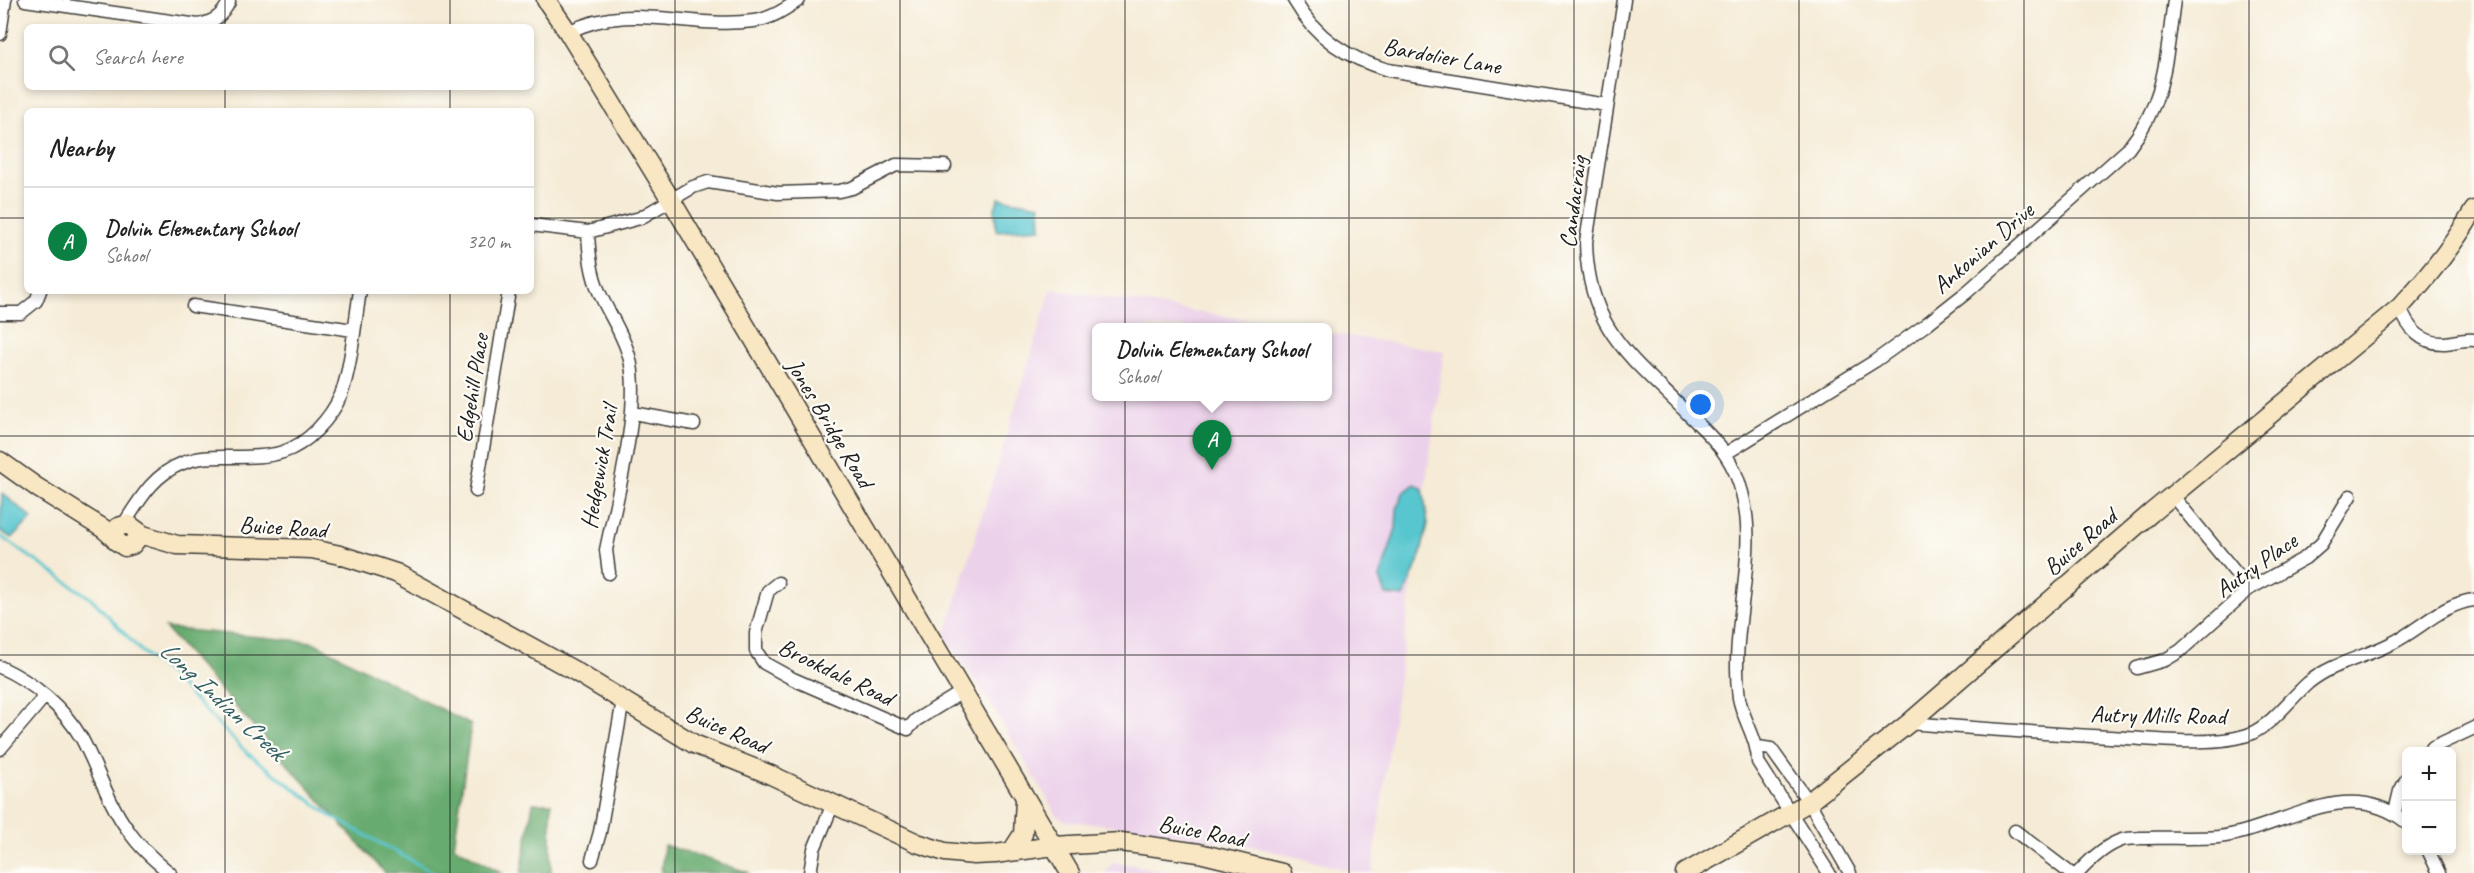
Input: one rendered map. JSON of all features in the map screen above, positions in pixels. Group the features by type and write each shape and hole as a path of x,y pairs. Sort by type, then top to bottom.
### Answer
{"street":[{"path":"0,34 5,0"},
{"path":"25,0 198,24 208,23 217,18 229,2"},
{"name":"Jones Bridge Road","path":"546,0 671,200 1070,873"},
{"path":"568,32 595,15 626,8 731,22 755,21 770,17 800,0"},
{"name":"Bardolier Lane","path":"1294,0 1312,26 1325,39 1342,52 1364,63 1388,70 1607,105"},
{"name":"Candacraig","path":"1623,0 1586,242 1587,270 1593,299 1605,324 1620,346 1708,433 1725,454 1741,487 1748,523 1739,680 1740,699 1758,747 1758,762 1829,873"},
{"name":"Ankonian Drive","path":"1725,454 1875,361 1924,326 1967,292 2128,149 2147,122 2160,90 2174,0"},
{"path":"534,225 588,232 640,218 693,187 708,182 778,193 829,191 852,188 896,165 945,166"},
{"name":"Buice Road","path":"1685,873 1809,802 1909,723 2172,495 2400,307 2430,275 2456,240 2474,210"},
{"name":"Hedgewick Trail","path":"588,232 595,282 620,331 630,358 633,413 606,550 609,573"},
{"path":"0,313 21,313 36,301 39,294"},
{"path":"127,533 139,501 155,480 183,463 206,456 260,457 284,452 316,430 330,414 341,395 359,294"},
{"name":"Edgehill Place","path":"476,491 509,294"},
{"path":"193,306 353,330"},
{"path":"2400,307 2409,328 2427,340 2442,343 2474,340"},
{"path":"633,413 694,424"},
{"name":"Buice Road","path":"0,461 38,488 96,523 127,533 177,545 312,549 340,555 396,573 568,666 694,744 771,775 917,843 945,852 974,855 1054,846 1121,842 1199,853 1282,873"},
{"path":"2172,495 2248,589"},
{"name":"Autry Place","path":"2137,668 2165,660 2180,651 2248,589 2305,558 2321,544 2350,496"},
{"name":"Brookdale Road","path":"778,583 768,591 756,633 756,651 764,663 793,679 908,729 916,720 962,692"},
{"name":"Autry Mills Road","path":"1909,723 2023,733 2156,740 2201,741 2237,738 2263,726 2325,671 2390,644 2431,617 2451,607 2474,600"},
{"path":"0,667 13,673 45,696 69,721 82,739 127,830 146,853 170,873"},
{"path":"0,749 45,696"},
{"path":"592,860 600,832 623,700"},
{"path":"2433,747 2474,728"},
{"path":"1758,747 1771,749 1809,802 1850,873"},
{"path":"2395,812 2402,787"},
{"path":"1012,851 1023,834 1025,798"},
{"path":"2078,873 2089,861 2122,839 2218,837 2244,832 2327,804 2351,802 2395,812 2402,818"},
{"path":"810,873 814,849 833,804"},
{"path":"2015,831 2070,873"},
{"path":"2430,855 2439,873"}],"shaded area":[{"path":"1051,289 1268,323 1092,323 1092,401 1332,401 1332,334 1444,351 1372,873 1359,873 1256,847 1128,827 1066,821 1058,817 990,703 945,637"},
{"path":"1113,862 1179,873 1106,873"}],"green space":[{"path":"165,628 313,642 471,725 454,846 502,873 385,873"},
{"path":"533,803 551,803 551,873 521,873"},
{"path":"664,845 750,873 661,873"}],"water":[{"path":"999,198 1040,205 1041,228 996,231 995,208"},
{"path":"1415,484 1423,489 1428,524 1420,557 1404,597 1386,595 1380,578 1396,528 1397,509 1403,493"},
{"path":"2,493 32,518 12,538 0,531"}],"waterway":[{"name":"Long Indian Creek","path":"0,536 93,600 142,652 169,674 247,753 331,816 434,873"}],"place":[{"name":"Dolvin Elementary School","path":"1212,470"}]}
